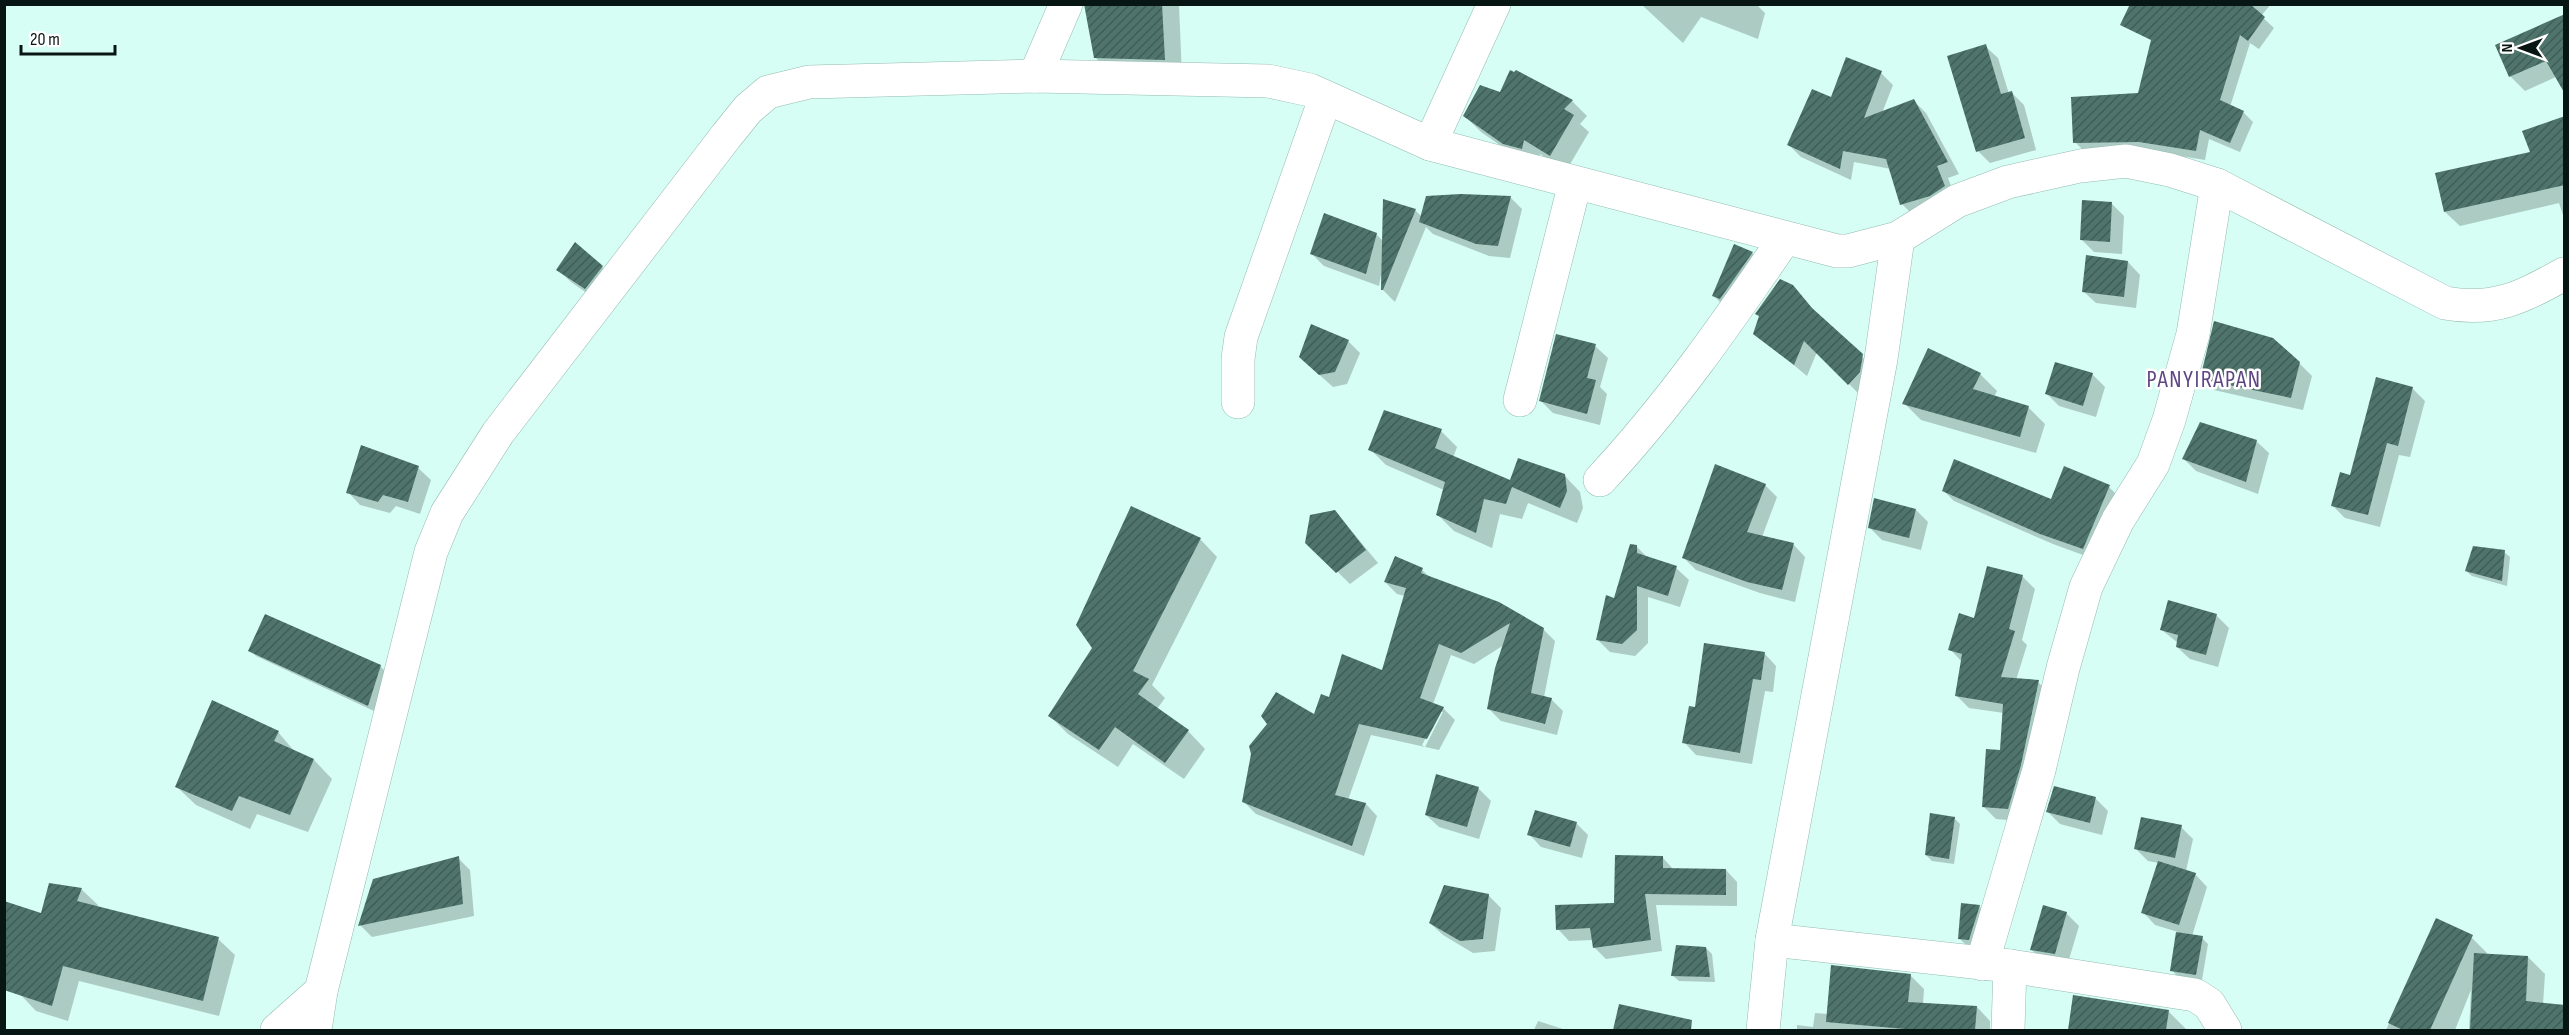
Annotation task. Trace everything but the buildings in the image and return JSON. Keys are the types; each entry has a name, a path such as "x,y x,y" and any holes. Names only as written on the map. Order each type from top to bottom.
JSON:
{"street":[{"path":"1035,76 1066,4"},
{"path":"1430,144 1494,4"},
{"path":"315,1030 321,991 431,552 447,513 498,433 727,135 748,109 768,92 809,82 1035,76 1226,79 1296,85 1430,144 1785,238 1848,251 1898,238 1957,201 2008,182 2080,166 2126,161 2170,170 2217,185 2445,303 2485,307 2507,302 2565,274"},
{"path":"1238,402 1238,359 1241,337 1325,99"},
{"path":"1520,400 1575,183"},
{"path":"2008,1030 1996,965 2063,668 2086,588 2118,520 2153,464 2169,420 2193,334 2217,185"},
{"path":"1600,480 1646,431 1701,361 1785,238"},
{"path":"1763,1030 1772,940 1881,359 1898,238"},
{"path":"1772,940 1996,965 2195,995 2209,1004 2225,1030"},
{"path":"277,1030 321,991"}],"district":[{"name":"PANYIRAPAN","path":"2204,379"}]}
